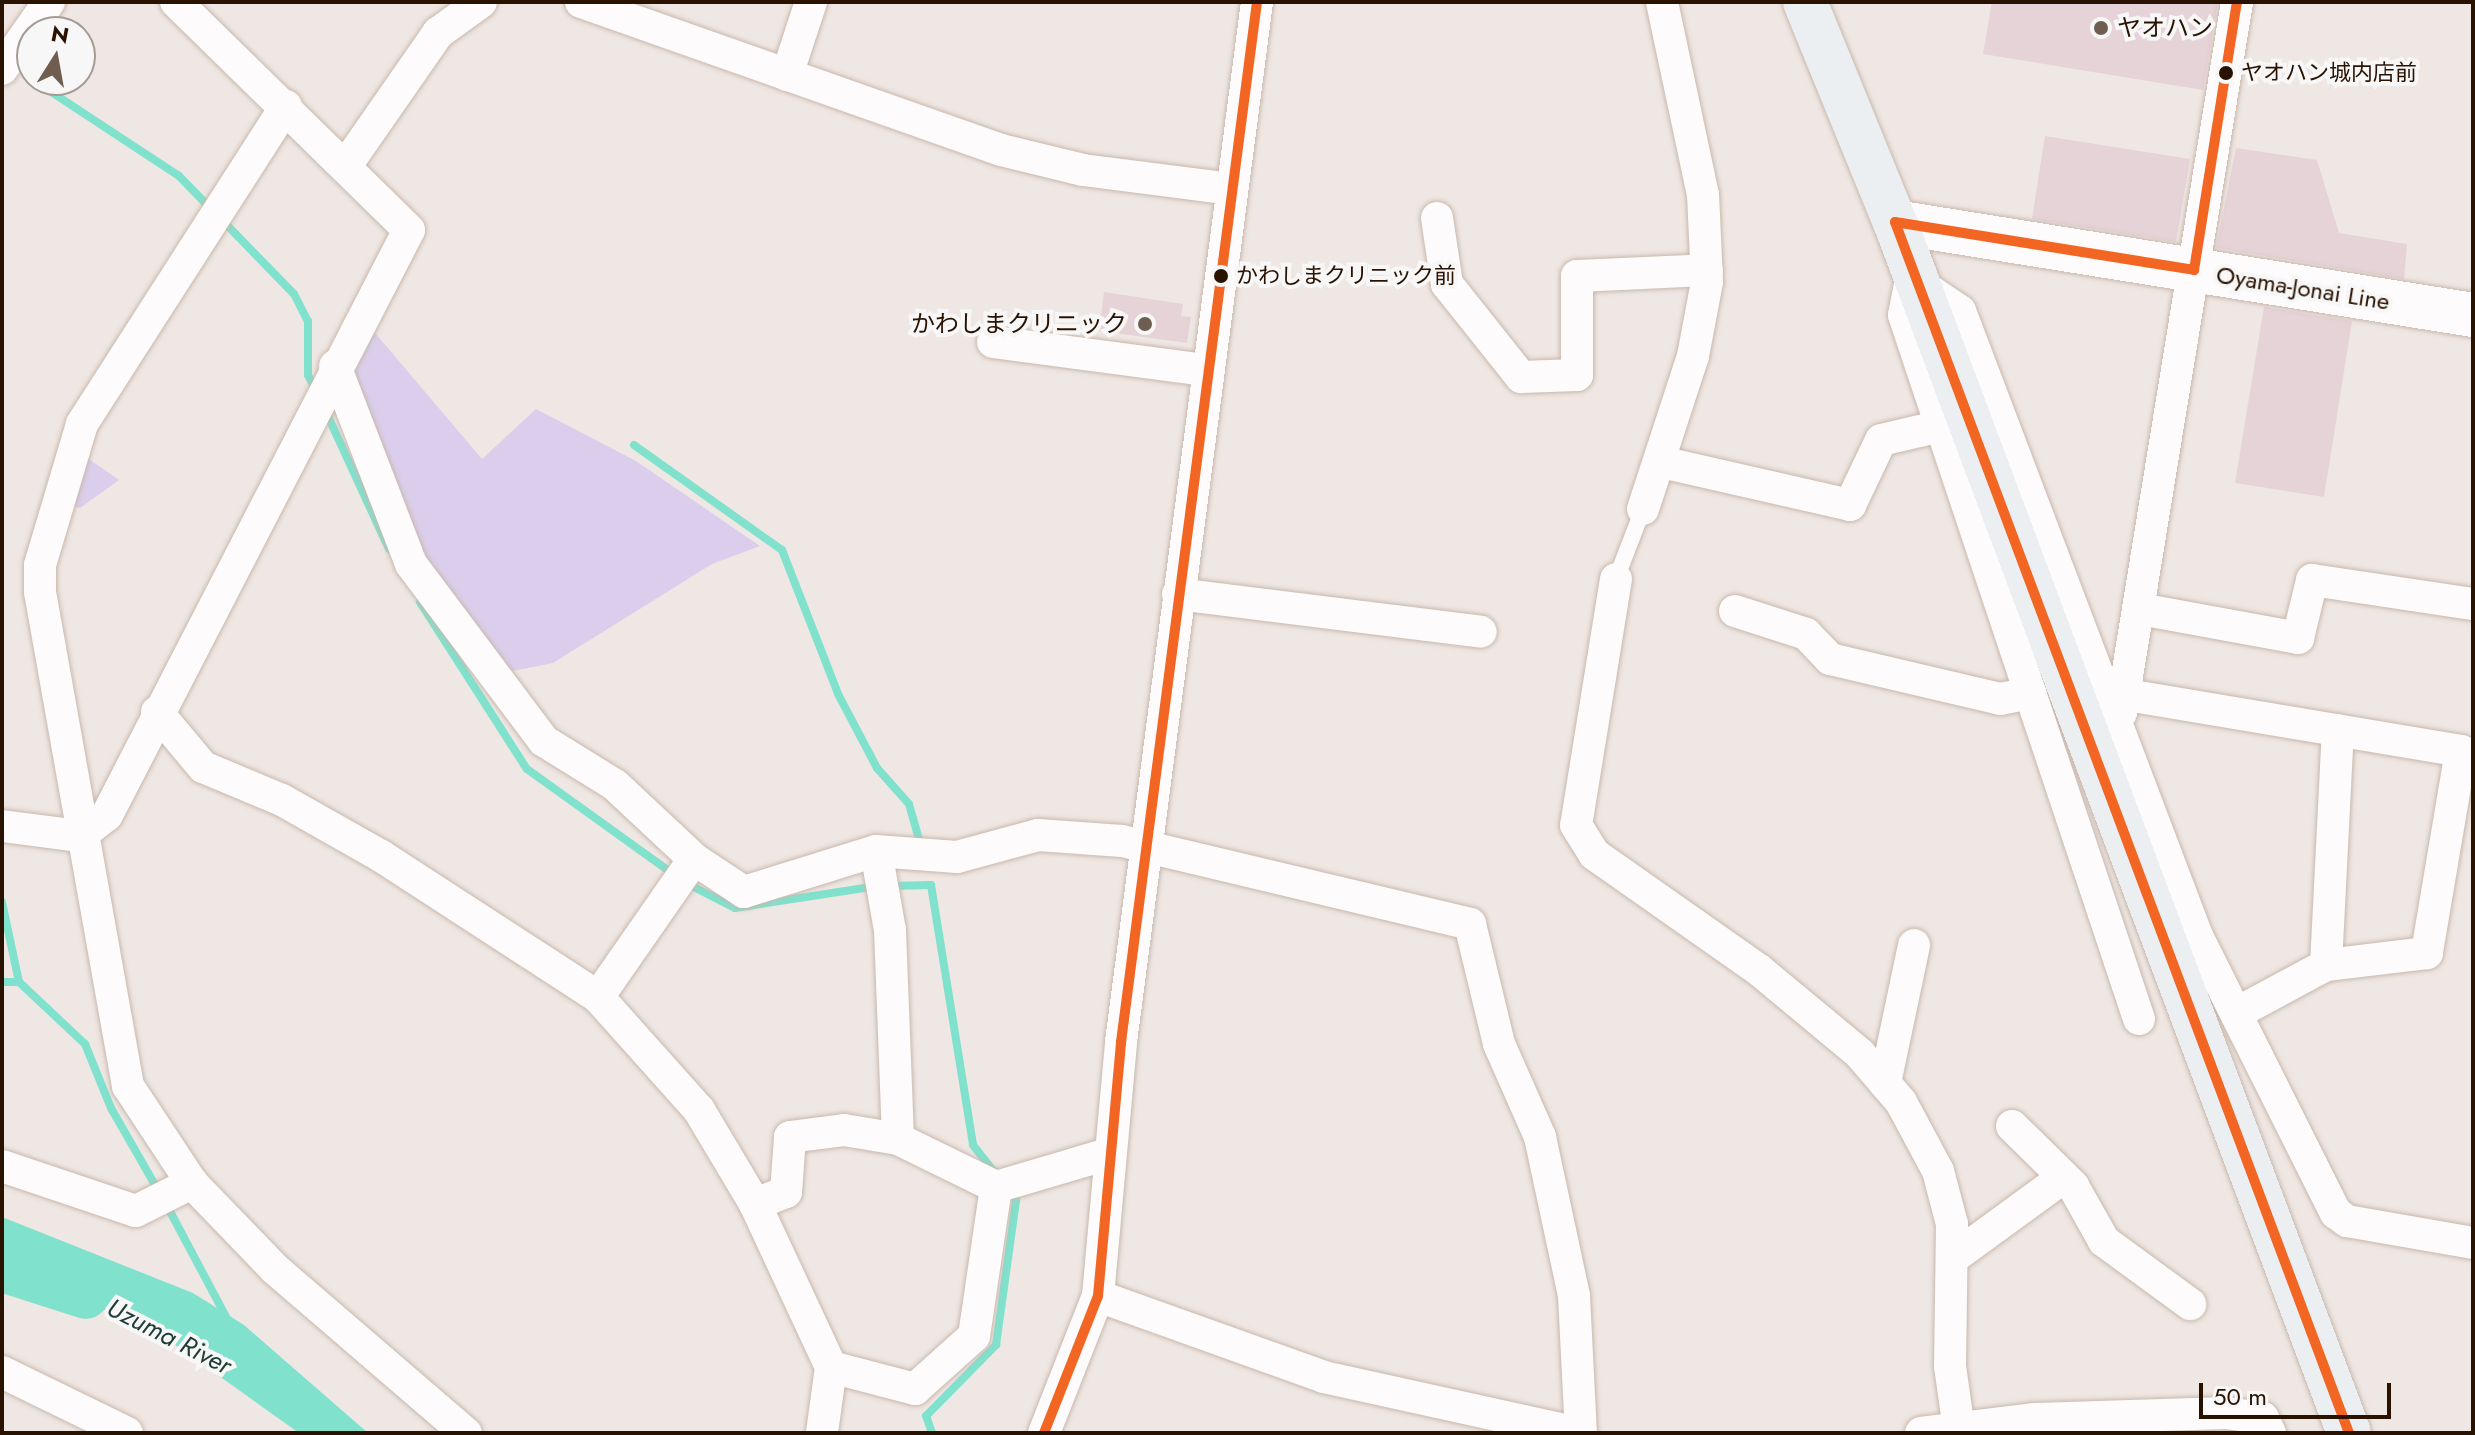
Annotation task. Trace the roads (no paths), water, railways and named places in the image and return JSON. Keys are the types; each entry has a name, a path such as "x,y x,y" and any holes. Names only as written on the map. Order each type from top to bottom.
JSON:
{"main road":[{"path":"1805,2 1895,222 1911,278 2349,1433"},
{"name":"Oyama-Jonai Line","path":"1895,222 2473,315"}],"street":[{"path":"2,69 49,2"},
{"path":"3,826 80,836 107,815 335,366 409,230 347,164 176,2"},
{"path":"347,164 438,33 481,2"},
{"path":"581,2 1001,150 1083,170 1231,189"},
{"path":"787,75 811,2"},
{"path":"1643,509 1661,462 1693,356 1707,270 1703,195 1662,2"},
{"path":"2122,709 2237,2"},
{"path":"1044,1433 1098,1296 1108,1154 1205,370 1231,189 1263,3"},
{"path":"286,106 82,424 40,565 80,836 128,1086 192,1183 275,1269 466,1433"},
{"path":"1437,218 1447,284 1521,377 1577,375 1577,276 1707,270"},
{"path":"2139,1019 1904,315 1911,278 1960,311 2122,709 2197,936 2336,1213 2371,1227 2473,1243"},
{"path":"993,342 1205,370"},
{"path":"335,366 411,564 544,741 615,785 694,859 744,892 876,851 957,857 1038,835 1122,841 1147,850 1470,924 1499,1044 1543,1152 1574,1296 1579,1433 1324,1377 1098,1296"},
{"path":"1661,462 1850,505 1881,440 1941,426"},
{"path":"1616,579 1576,825 1594,854 1759,970 1885,1083 1938,1171 1957,1255 1950,1366 1959,1430"},
{"path":"2140,609 2298,638 2312,580 2473,604"},
{"path":"1178,594 1481,632"},
{"path":"1735,611 1806,634 1830,659 2000,699 2030,693"},
{"path":"2122,709 2338,730 2461,751 2427,953 2326,965 2237,1013"},
{"path":"157,712 203,767 282,800 381,856 598,997 699,1110 755,1204 831,1367 822,1433"},
{"path":"2326,965 2338,730"},
{"path":"876,851 890,930 898,1139"},
{"path":"598,997 694,859"},
{"path":"1885,1083 1914,945"},
{"path":"2012,1126 2064,1177 2104,1241 2190,1304"},
{"path":"755,1204 786,1192 790,1137 844,1130 898,1139 996,1187 1108,1154"},
{"path":"2,1166 136,1211 192,1183"},
{"path":"1957,1255 2064,1177"},
{"path":"831,1367 915,1389 974,1336 996,1187"},
{"path":"2,1372 127,1433"},
{"path":"1921,1433 2035,1419 2129,1426 2226,1413 2263,1418 2270,1433"}],"lane":[{"path":"1616,579 1643,509"}],"water":[{"path":"2,1217 193,1293 244,1325 368,1433 299,1433 160,1334 2,1266"}],"waterway":[{"path":"57,96 179,176 213,211"},
{"path":"222,220 294,294 308,321 308,375 317,393"},
{"path":"326,412 389,549"},
{"path":"634,445 782,550 838,694 877,768 909,804 921,846"},
{"path":"420,602 527,769 673,874"},
{"path":"684,882 735,908 877,886"},
{"path":"891,886 931,885 973,1145 994,1172"},
{"path":"2,902 19,982"},
{"path":"2,982 19,982 85,1044 111,1108 158,1190"},
{"path":"932,1433 926,1416 996,1345 1016,1200 1010,1192"},
{"path":"165,1202 230,1324"},
{"name":"Uzuma River","path":"2,1269 86,1296"}],"place":[{"name":"ヤオハン","path":"2101,28"},
{"name":"ヤオハン城内店前","path":"2226,73"},
{"name":"かわしまクリニック前","path":"1221,276"},
{"name":"かわしまクリニック","path":"1145,324"}]}
